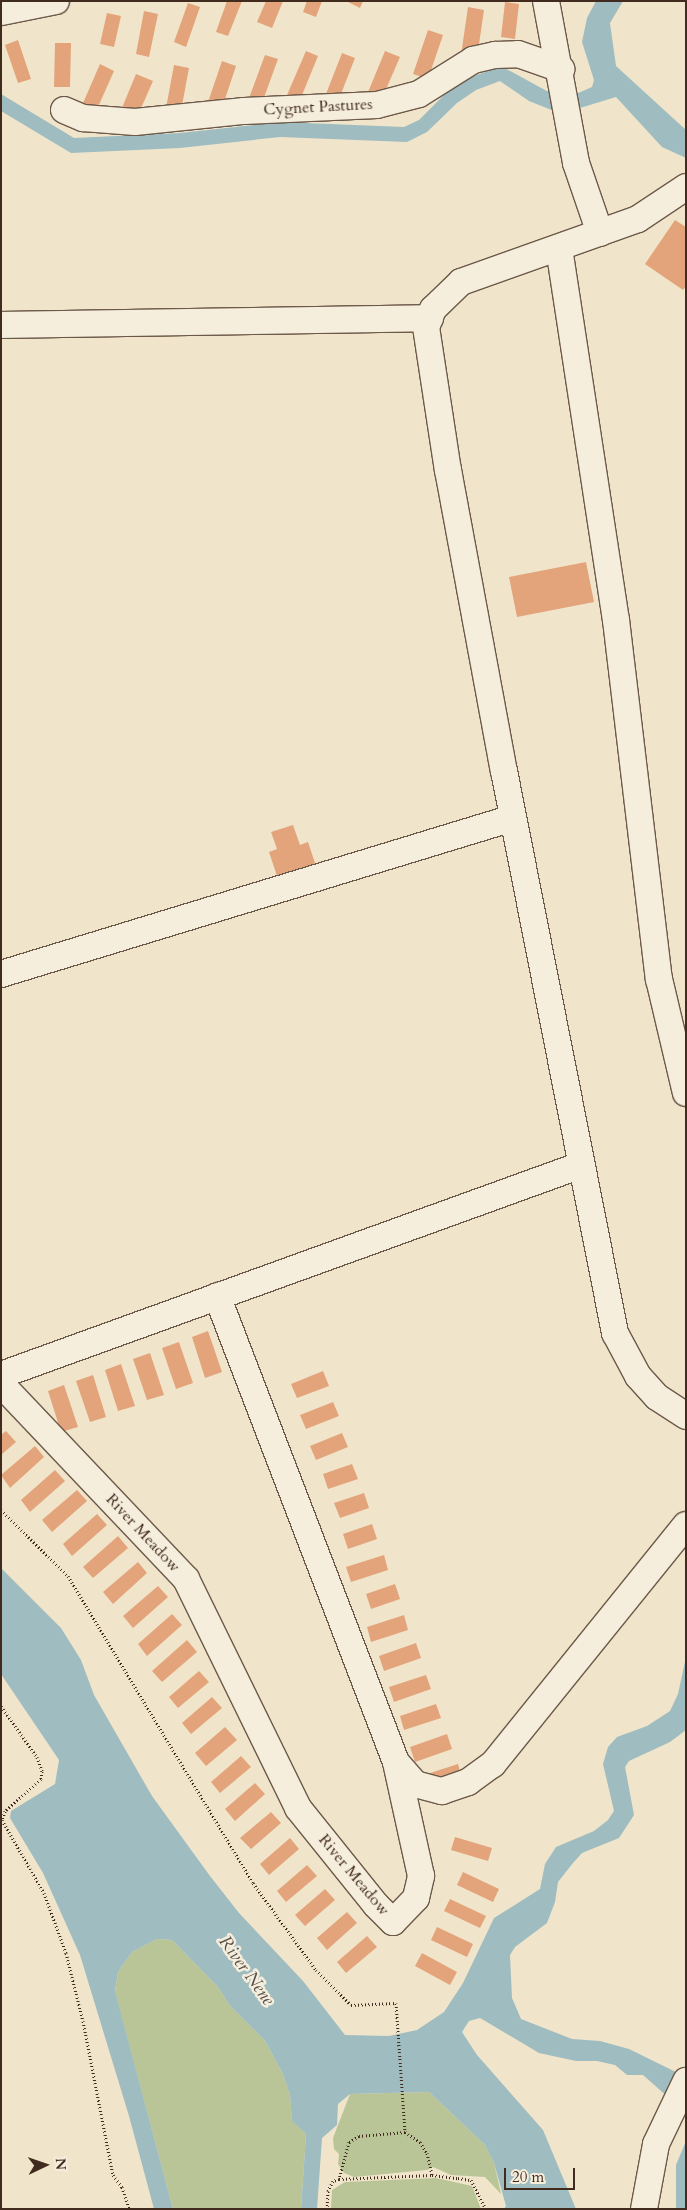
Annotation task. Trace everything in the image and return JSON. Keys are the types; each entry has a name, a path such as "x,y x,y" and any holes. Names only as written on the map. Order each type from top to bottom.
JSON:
{"street":[{"path":"1,12 56,1"},
{"path":"546,1 576,163 600,233"},
{"name":"Cygnet Pastures","path":"64,110 83,118 135,122 244,111 377,105 418,94 473,60 495,55 518,54 564,91"},
{"path":"686,187 638,219 462,282 433,309 426,327 428,348 513,818 615,1333 638,1376 657,1397 686,1416"},
{"path":"559,248 616,620 659,980 686,1093"},
{"path":"1,325 430,318"},
{"path":"2,970 513,818"},
{"path":"1,1375 581,1165"},
{"name":"River Meadow","path":"1,1384 186,1579 298,1808 376,1905 393,1922 416,1898 420,1876 396,1762 217,1296"},
{"path":"396,1762 415,1784 442,1791 468,1782 494,1764 686,1525"},
{"path":"644,2209 656,2144 686,2080"}],"path":[{"path":"1,1510 68,1576 253,1883 316,1970 351,2005 396,2003 405,2132"},
{"path":"1,1706 36,1757 42,1771 41,1779 5,1811 2,1820 44,1893 66,1953 113,2175 122,2187 129,2209"},
{"path":"340,2179 349,2142 358,2136 405,2132 423,2147 432,2175"},
{"path":"327,2209 328,2191 332,2181 340,2179 432,2175 471,2180 486,2209"}],"green space":[{"path":"157,1939 172,1940 218,1987 230,2006 265,2041 282,2072 290,2095 292,2120 306,2134 301,2209 173,2209 115,1992 118,1972 132,1952"},
{"path":"429,2092 485,2145 494,2163 501,2194 485,2177 451,2175 433,2167 427,2170 354,2177 344,2173 338,2164 339,2154 334,2149 333,2138 350,2094"},
{"path":"436,2178 472,2186 481,2209 331,2209 332,2190 345,2182"}],"water":[{"path":"596,1 623,1 610,23 616,66 686,130 686,158 662,147 616,97 580,108 554,111 529,101 500,81 476,90 457,103 427,132 407,142 280,137 180,148 71,153 1,111 1,94 74,138 180,133 280,122 404,127 419,120 448,91 469,78 501,66 556,96 576,94 592,87 594,80 582,42 587,18"},
{"name":"River Nene","path":"1,1568 61,1628 81,1660 94,1695 152,1796 210,1876 239,1913 303,1981 345,2035 389,2036 417,2030 444,2012 463,1983 494,1918 540,1889 545,1864 556,1847 594,1831 608,1820 614,1811 603,1764 608,1747 617,1737 647,1726 670,1711 678,1694 686,1657 686,1730 670,1742 629,1761 625,1767 634,1815 619,1838 582,1853 573,1863 558,1882 555,1902 547,1923 515,1947 510,1955 512,1998 521,2019 572,2039 600,2041 629,2049 686,2077 686,2117 678,2106 643,2075 627,2075 615,2065 597,2061 576,2061 539,2053 480,2018 469,2021 462,2032 477,2055 543,2130 576,2209 504,2209 506,2206 494,2163 485,2145 429,2092 350,2094 338,2104 337,2125 322,2138 317,2209 301,2209 306,2134 292,2121 290,2095 282,2072 265,2041 230,2006 218,1987 172,1940 157,1939 132,1952 118,1972 115,1991 173,2209 154,2209 129,2116 80,1955 43,1873 10,1818 11,1811 55,1784 59,1760 1,1674"},
{"path":"686,2141 686,2209 676,2209 676,2165"}],"building":[{"path":"227,1 242,1 228,36 216,32"},
{"path":"266,1 283,1 272,28 257,22"},
{"path":"307,1 322,1 316,17 303,12"},
{"path":"346,1 363,1 360,8"},
{"path":"505,2 519,4 515,39 501,37"},
{"path":"188,3 200,7 186,47 174,42"},
{"path":"468,7 484,10 477,58 461,55"},
{"path":"144,11 158,14 149,57 136,54"},
{"path":"107,13 121,16 114,47 100,44"},
{"path":"428,30 443,35 428,79 413,74"},
{"path":"18,40 31,79 18,83 5,45"},
{"path":"55,43 71,43 70,87 54,87"},
{"path":"306,51 318,56 300,100 287,95"},
{"path":"385,51 400,57 380,103 366,97"},
{"path":"342,53 355,58 339,99 326,94"},
{"path":"265,55 278,59 262,103 249,98"},
{"path":"222,61 236,66 220,114 207,105"},
{"path":"100,64 114,71 94,116 80,110"},
{"path":"174,65 189,68 181,111 166,108"},
{"path":"136,74 153,81 135,122 119,115"},
{"path":"675,220 686,227 686,286 683,290 645,264"},
{"path":"586,562 594,602 517,617 509,577"},
{"path":"293,825 300,845 308,842 316,866 278,879 269,852 277,849 271,832"},
{"path":"208,1331 222,1372 205,1378 192,1337"},
{"path":"179,1342 193,1383 176,1389 162,1348"},
{"path":"150,1353 164,1395 147,1400 133,1359"},
{"path":"121,1364 135,1406 118,1411 105,1370"},
{"path":"323,1371 329,1386 297,1398 291,1384"},
{"path":"93,1375 106,1417 90,1422 76,1381"},
{"path":"64,1385 78,1427 61,1432 48,1391"},
{"path":"333,1402 339,1416 306,1429 300,1415"},
{"path":"6,1431 16,1442 1,1455 1,1435"},
{"path":"342,1433 348,1447 316,1460 310,1446"},
{"path":"35,1446 44,1457 10,1488 1,1475"},
{"path":"352,1464 358,1479 328,1489 323,1474"},
{"path":"55,1470 65,1481 30,1512 21,1500"},
{"path":"77,1490 87,1501 52,1532 42,1520"},
{"path":"364,1493 369,1508 340,1518 334,1503"},
{"path":"97,1514 107,1525 72,1556 63,1544"},
{"path":"372,1524 377,1539 348,1549 343,1534"},
{"path":"118,1536 128,1548 93,1578 83,1567"},
{"path":"384,1555 388,1570 351,1582 346,1567"},
{"path":"138,1562 147,1573 113,1604 103,1592"},
{"path":"395,1584 400,1599 371,1609 366,1594"},
{"path":"158,1586 168,1597 133,1628 123,1616"},
{"path":"172,1614 182,1625 147,1656 138,1644"},
{"path":"404,1615 408,1630 371,1642 367,1627"},
{"path":"187,1640 197,1652 162,1682 152,1671"},
{"path":"416,1643 421,1658 384,1671 379,1656"},
{"path":"199,1671 209,1682 178,1708 169,1697"},
{"path":"426,1675 431,1689 394,1702 389,1687"},
{"path":"212,1697 222,1708 191,1734 182,1723"},
{"path":"436,1704 441,1718 404,1730 400,1716"},
{"path":"225,1727 237,1740 206,1766 195,1753"},
{"path":"447,1734 452,1749 415,1762 410,1747"},
{"path":"241,1756 251,1767 220,1793 211,1782"},
{"path":"458,1764 462,1778 428,1789 424,1775"},
{"path":"255,1783 265,1794 235,1821 225,1809"},
{"path":"271,1812 281,1823 251,1849 240,1838"},
{"path":"455,1837 492,1848 488,1861 451,1850"},
{"path":"290,1838 299,1849 269,1875 260,1864"},
{"path":"307,1865 317,1876 286,1902 277,1891"},
{"path":"463,1872 499,1889 493,1902 457,1885"},
{"path":"325,1889 335,1900 305,1926 295,1915"},
{"path":"450,1899 486,1916 480,1928 444,1911"},
{"path":"347,1912 357,1923 327,1950 317,1938"},
{"path":"437,1927 473,1944 467,1957 431,1940"},
{"path":"367,1936 377,1947 346,1973 337,1962"},
{"path":"422,1953 457,1972 450,1985 415,1966"}]}
